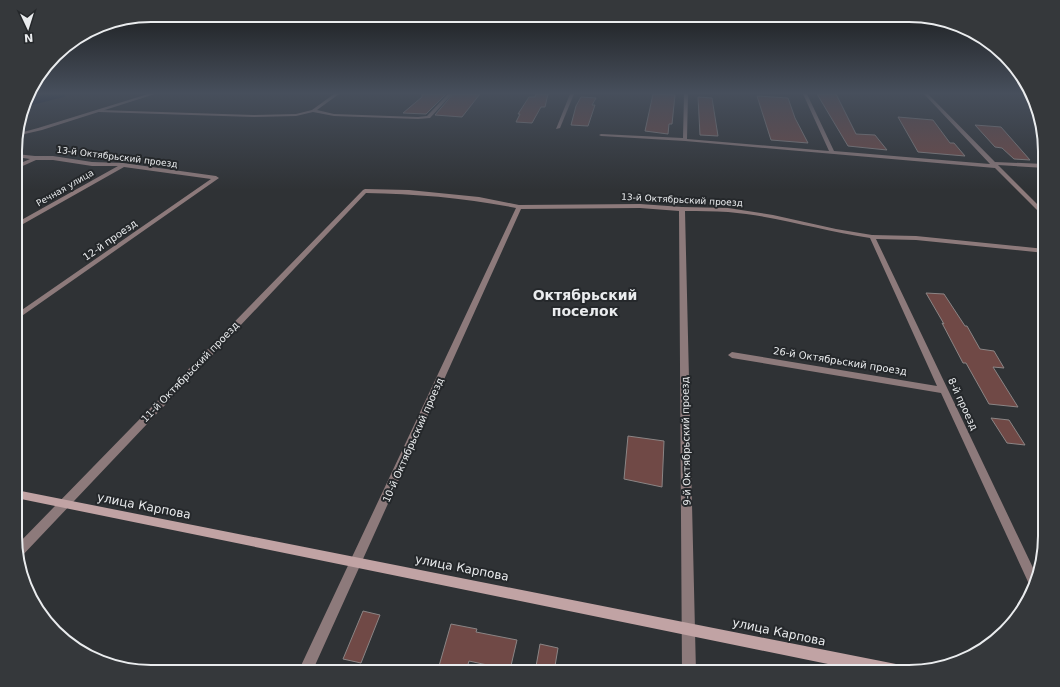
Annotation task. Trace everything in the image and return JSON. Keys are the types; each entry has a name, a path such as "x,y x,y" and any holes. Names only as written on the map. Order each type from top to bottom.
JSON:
{"main road":[{"name":"улица Карпова","path":"22,495 867,665"}],"street":[{"path":"23,133 47,126"},
{"path":"685,126 685,140"},
{"path":"820,126 832,152"},
{"path":"957,126 1038,209"},
{"path":"601,135 994,164 1038,166"},
{"name":"13-й Октябрьский проезд","path":"22,156 53,158 92,164 123,165 216,178"},
{"path":"22,164 35,158"},
{"name":"Речная улица","path":"22,223 123,165"},
{"name":"12-й проезд","path":"22,314 216,178"},
{"name":"13-й Октябрьский проезд","path":"365,191 382,190 424,193 479,199 519,207 640,206 682,210 728,210 773,217 836,231 872,237 916,238 1038,250"},
{"name":"11-й Октябрьский проезд","path":"23,547 62,504 365,191"},
{"name":"10-й Октябрьский проезд","path":"308,665 519,207"},
{"name":"9-й Октябрьский проезд","path":"682,210 690,665"},
{"name":"8-й проезд","path":"872,237 1031,577"},
{"name":"26-й Октябрьский проезд","path":"732,355 944,390"}],"building":[{"path":"646,126 669,126 668,134 645,131"},
{"path":"700,126 716,126 718,136 700,135"},
{"path":"767,126 799,126 808,143 771,140"},
{"path":"836,126 852,126 856,134 875,135 887,150 848,146"},
{"path":"903,126 937,126 950,143 954,143 965,156 918,152"},
{"path":"976,126 1001,127 1030,160 1014,159 1002,148 995,147"},
{"path":"926,293 944,294 965,326 967,326 980,349 994,351 1004,368 993,367 1018,407 989,404 966,363 963,363 942,323 944,324"},
{"path":"991,418 1009,420 1025,445 1007,443"},
{"path":"628,436 664,441 662,487 624,479"},
{"path":"363,611 380,615 361,663 343,659"},
{"path":"451,624 477,629 476,632 517,640 511,665 487,665 469,661 468,665 439,665"},
{"path":"540,644 558,648 555,665 536,665"}],"district":[{"name":"Октябрьский поселок","path":"585,304"}]}
